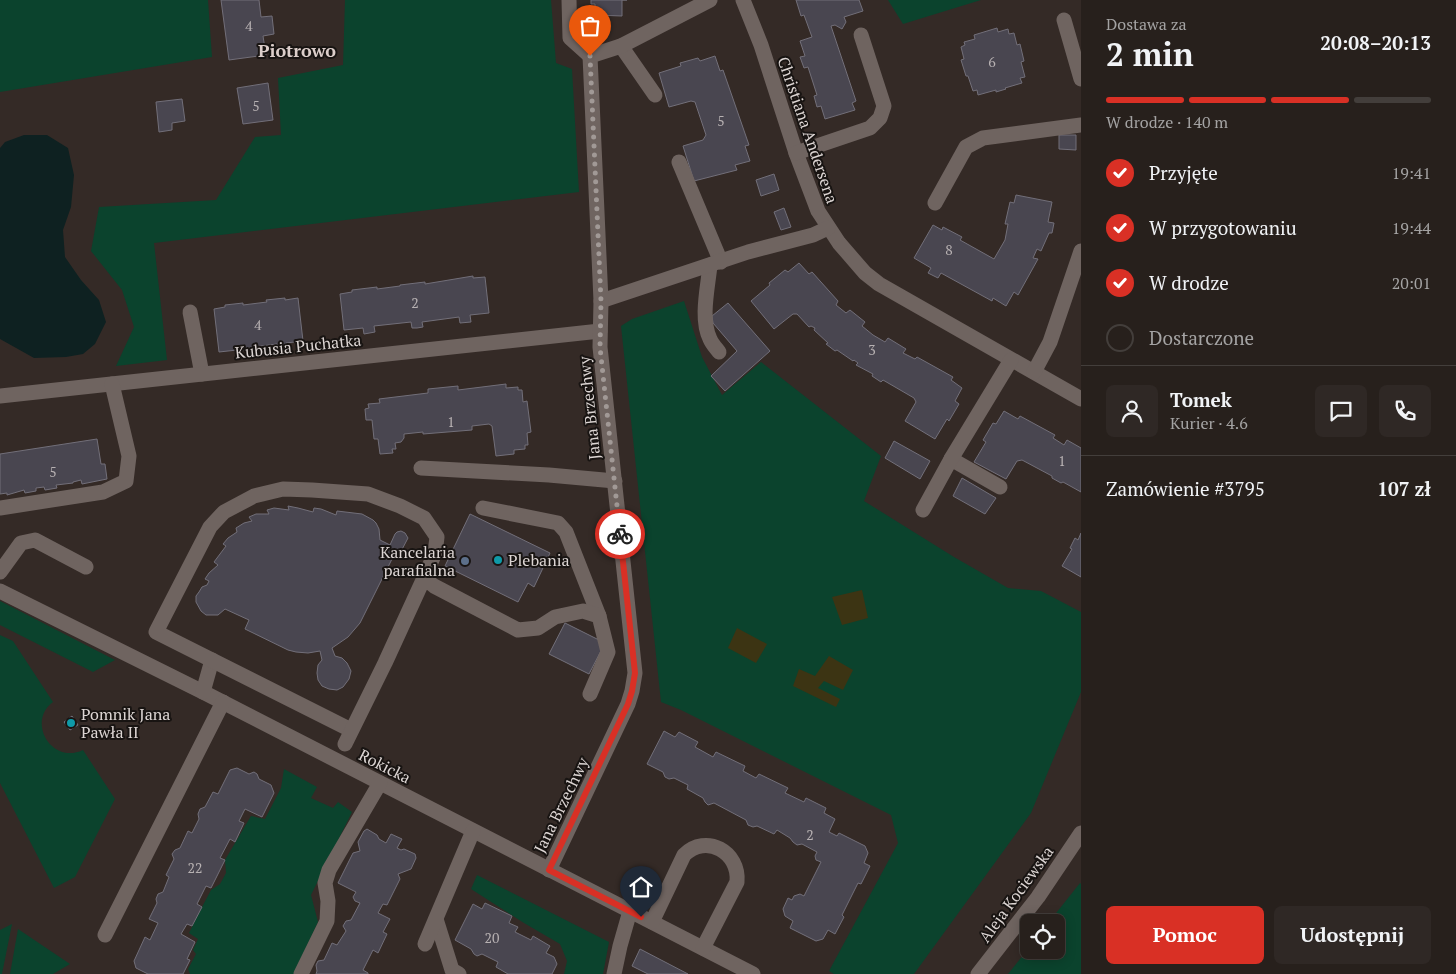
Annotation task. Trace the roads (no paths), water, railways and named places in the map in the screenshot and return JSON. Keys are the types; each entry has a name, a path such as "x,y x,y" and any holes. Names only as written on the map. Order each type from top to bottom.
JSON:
{"street":[{"path":"569,0 570,38 590,56 621,46 710,0"},
{"name":"Christiana Andersena","path":"743,0 761,45 818,212 839,243 865,273 879,284 1081,399"},
{"path":"1064,20 1081,79"},
{"path":"796,152 870,128 880,118 884,106 861,35"},
{"path":"621,46 655,95"},
{"name":"Jana Brzechwy","path":"549,870 628,704 635,673 600,347 601,301 590,56"},
{"path":"935,203 966,147 983,138 1081,125"},
{"path":"679,162 715,264 706,300 706,326 710,340 719,352"},
{"path":"601,301 748,252 813,235 828,228"},
{"path":"1034,372 1050,342 1081,252"},
{"path":"190,312 202,374"},
{"name":"Kubusia Puchatka","path":"0,396 600,331"},
{"path":"923,510 951,459 1012,360"},
{"path":"0,508 103,492 126,481 129,456 112,384"},
{"path":"951,459 1000,486"},
{"path":"422,468 614,480"},
{"path":"344,744 351,730 384,664 424,578 435,553 437,537 424,518 400,506 368,494 283,489 254,496 224,512 210,527 156,632 351,730"},
{"path":"483,508 558,523 566,532 599,616 608,652 590,694"},
{"path":"0,572 21,544 35,540 86,567"},
{"path":"424,578 434,586 518,630 538,628 555,617 583,611 599,616"},
{"name":"Rokicka","path":"0,591 224,702 753,974"},
{"path":"203,692 212,660"},
{"path":"105,935 224,702"},
{"path":"301,974 327,921 328,901 325,883 329,870 380,783"},
{"path":"425,944 473,831"},
{"name":"Aleja Kociewska","path":"978,974 1038,897 1081,833"},
{"path":"652,922 684,855 691,848 700,845 721,849 732,858 738,873 737,882 703,948"},
{"path":"614,974 630,911"},
{"path":"436,918 452,970 459,974"}],"water":[{"path":"24,135 47,135 68,148 74,175 71,207 63,230 65,257 81,280 99,300 106,322 95,344 83,354 66,357 34,358 0,339 0,148 5,142"}],"place":[{"name":"Plebania","path":"498,560"},
{"name":"Kancelaria parafialna","path":"465,561"},
{"name":"Pomnik Jana Pawła II","path":"71,723"}],"district":[{"name":"Piotrowo","path":"297,51"}]}
